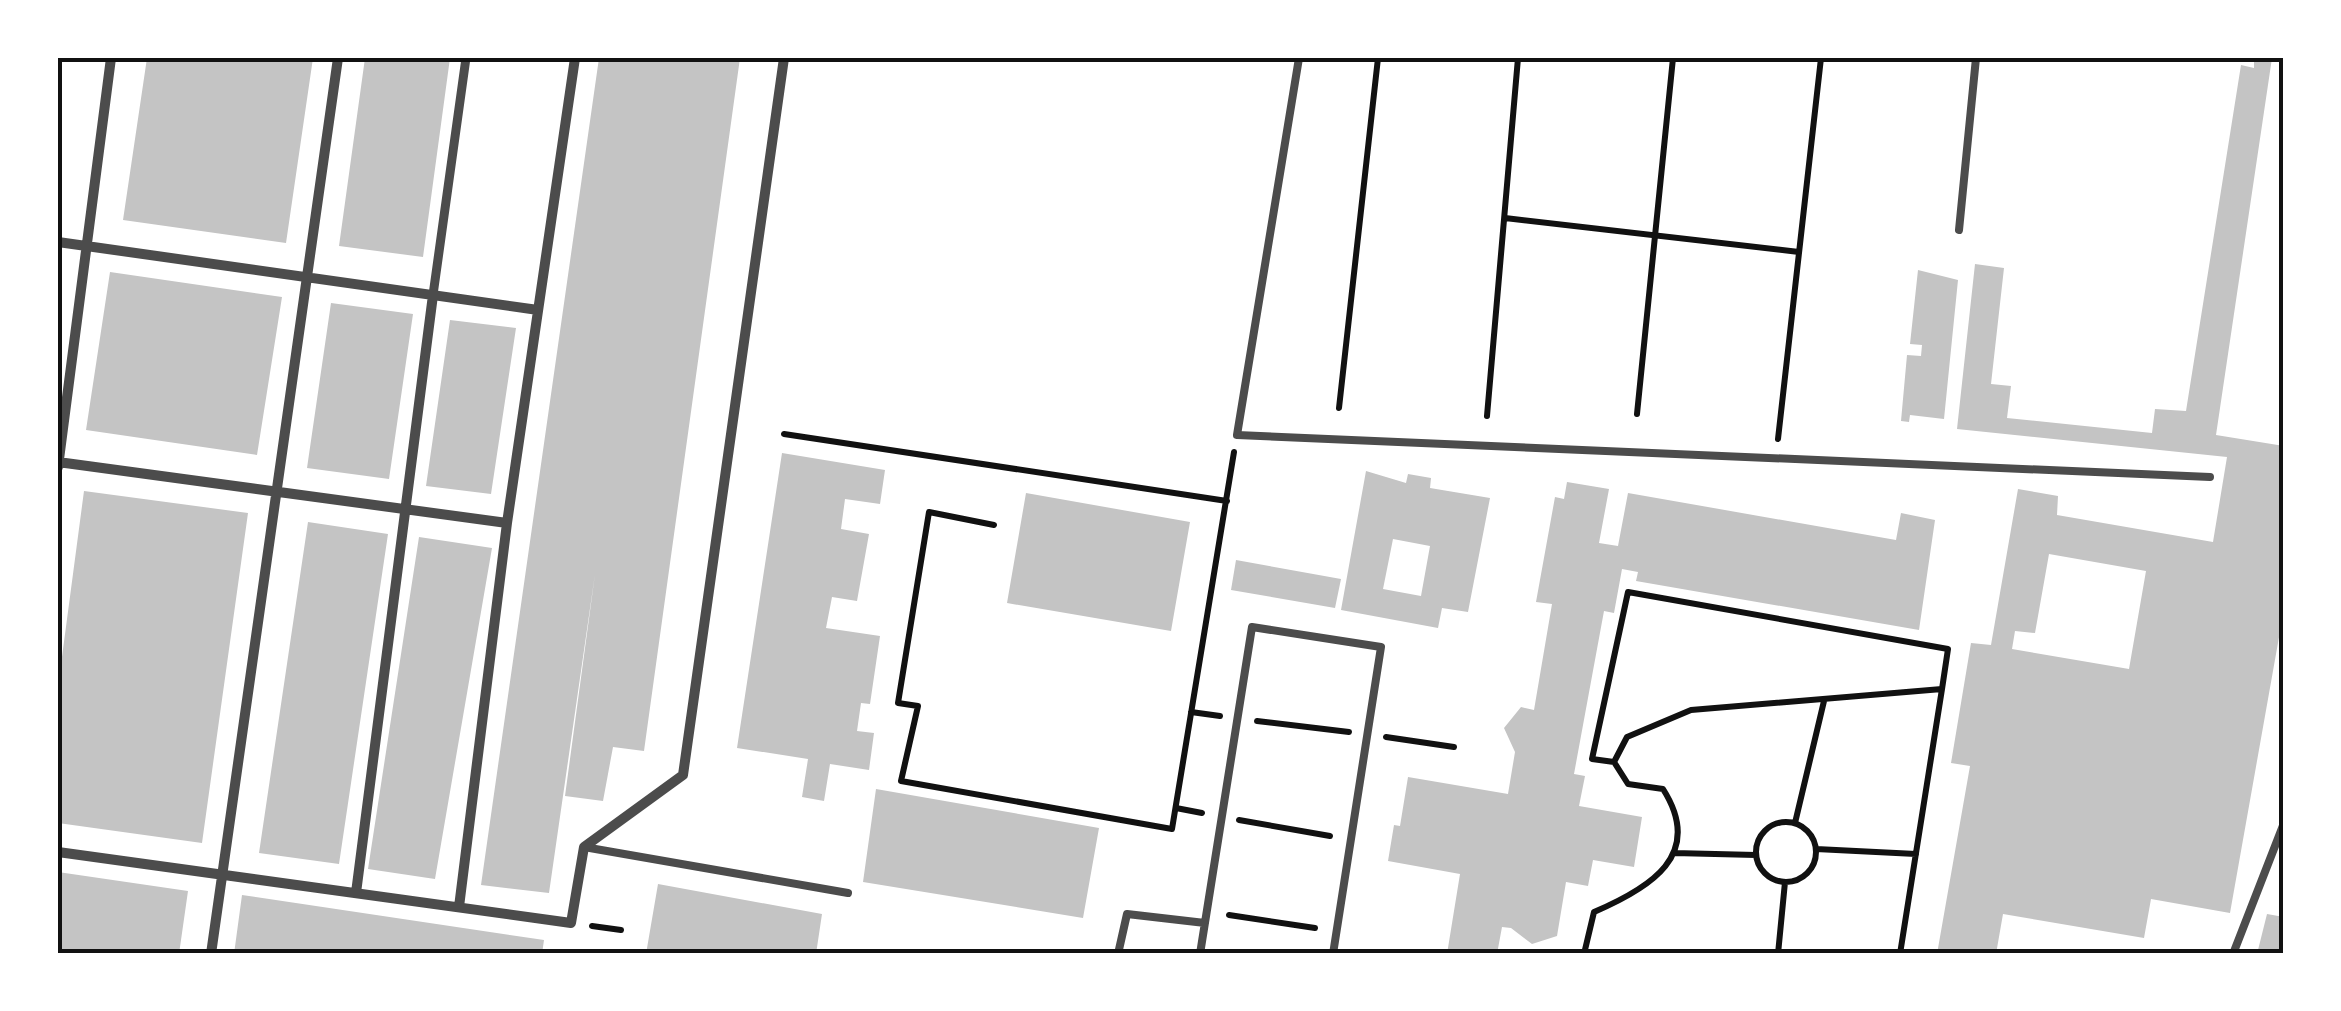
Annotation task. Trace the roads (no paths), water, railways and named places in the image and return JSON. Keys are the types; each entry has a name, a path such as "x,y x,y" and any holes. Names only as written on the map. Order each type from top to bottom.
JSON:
{"street":[{"path":"111,58 58,464 508,523"},
{"path":"211,954 338,58"},
{"path":"356,892 466,58"},
{"path":"459,907 508,523 575,58"},
{"path":"58,852 571,923 584,846 683,775 784,58"},
{"path":"58,242 538,310"}],"lane":[{"path":"1299,58 1237,436 2210,477"},
{"path":"1960,230 1976,58"},
{"path":"1200,954 1252,627 1381,647 1333,954"},
{"path":"2234,954 2284,823"},
{"path":"584,846 848,893"},
{"path":"1118,954 1128,914 1205,922"}]}
